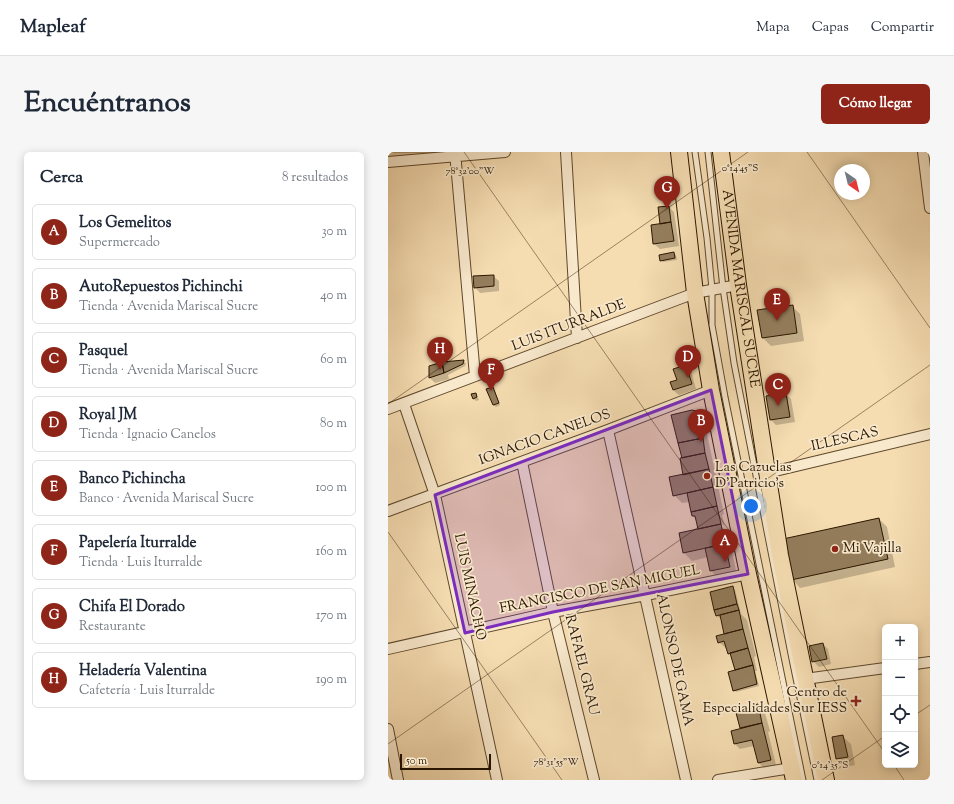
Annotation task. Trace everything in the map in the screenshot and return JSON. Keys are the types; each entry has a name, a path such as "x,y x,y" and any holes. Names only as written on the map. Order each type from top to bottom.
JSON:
{"main road":[{"path":"679,152 695,293 711,390 748,574 792,774"},
{"name":"AVENIDA MARISCAL SUCRE","path":"720,152 738,285 780,555 826,780"}],"street":[{"path":"388,162 455,154 505,152"},
{"path":"566,152 577,338"},
{"path":"923,152 928,178 930,208"},
{"path":"455,154 475,376"},
{"name":"LUIS ITURRALDE","path":"388,410 695,293 738,285"},
{"name":"IGNACIO CANELOS","path":"388,511 435,495 711,390"},
{"name":"LUIS MINACHO","path":"404,404 435,495 497,780"},
{"name":"ALONSO DE GAMA","path":"608,430 686,780"},
{"name":"ILLESCAS","path":"767,473 930,434"},
{"name":"RAFAEL GRAU","path":"522,462 554,612 594,780"},
{"name":"FRANCISCO DE SAN MIGUEL","path":"388,649 554,612 748,574"},
{"path":"918,664 930,662"},
{"path":"805,680 882,668"},
{"path":"388,729 398,780"},
{"path":"718,780 792,774"}],"lane":[{"path":"695,152 707,238 712,290 712,325 725,398 802,780"},
{"path":"708,152 723,288 734,363 817,780"}],"highlighted area":[{"path":"711,390 748,574 553,612 465,633 435,495"}],"shaded area":[{"path":"388,152 505,152 388,162"}],"building":[{"path":"669,206 671,222 660,224 658,207"},
{"path":"671,222 674,241 653,244 651,225"},
{"path":"674,252 675,258 660,261 659,255"},
{"path":"494,275 494,286 474,288 473,276"},
{"path":"793,305 797,333 762,338 757,310"},
{"path":"464,360 463,364 444,373 442,362"},
{"path":"442,362 444,373 429,378 429,366"},
{"path":"686,365 692,384 673,390 670,382 677,380 673,369"},
{"path":"493,387 499,403 493,405 486,389"},
{"path":"476,393 477,397 473,399 471,394"},
{"path":"786,393 790,417 770,420 766,396"},
{"path":"692,410 696,411 703,438 678,443 671,415"},
{"path":"703,438 705,453 682,458 678,443"},
{"path":"705,453 709,469 683,475 680,458"},
{"path":"709,469 713,487 673,496 669,477"},
{"path":"713,487 717,506 691,512 687,493"},
{"path":"717,506 721,524 698,529 695,516 692,516 691,512"},
{"name":"Mi Vajilla","path":"879,518 888,559 791,580 783,539"},
{"path":"721,524 725,544 683,553 679,533"},
{"path":"725,544 730,567 710,571 705,548"},
{"path":"733,586 737,604 714,610 710,592"},
{"path":"737,604 739,610 716,616 714,610"},
{"path":"739,610 743,629 724,634 720,615"},
{"path":"743,629 748,648 728,654 724,641 718,643 716,636"},
{"path":"823,643 827,659 812,662 809,646"},
{"path":"748,648 753,665 735,670 730,653"},
{"path":"753,665 757,684 733,691 728,672"},
{"path":"758,704 762,723 740,728 735,709"},
{"path":"762,723 771,760 758,763 752,740 734,744 731,731"},
{"path":"843,735 848,757 836,759 832,737"}],"place":[{"name":"Chifa El Dorado","path":"667,209"},
{"name":"Banco Pichincha","path":"777,321"},
{"name":"Heladería Valentina","path":"440,370"},
{"name":"Royal JM","path":"688,378"},
{"name":"Papelería Iturralde","path":"491,391"},
{"name":"Pasquel","path":"778,406"},
{"name":"AutoRepuestos Pichinchi","path":"701,442"},
{"name":"Las Cazuelas D'Patricio's","path":"707,476"},
{"name":"Mi Vajilla","path":"835,549"},
{"name":"Los Gemelitos","path":"725,562"},
{"name":"Centro de Especialidades Sur IESS","path":"856,701"}]}
